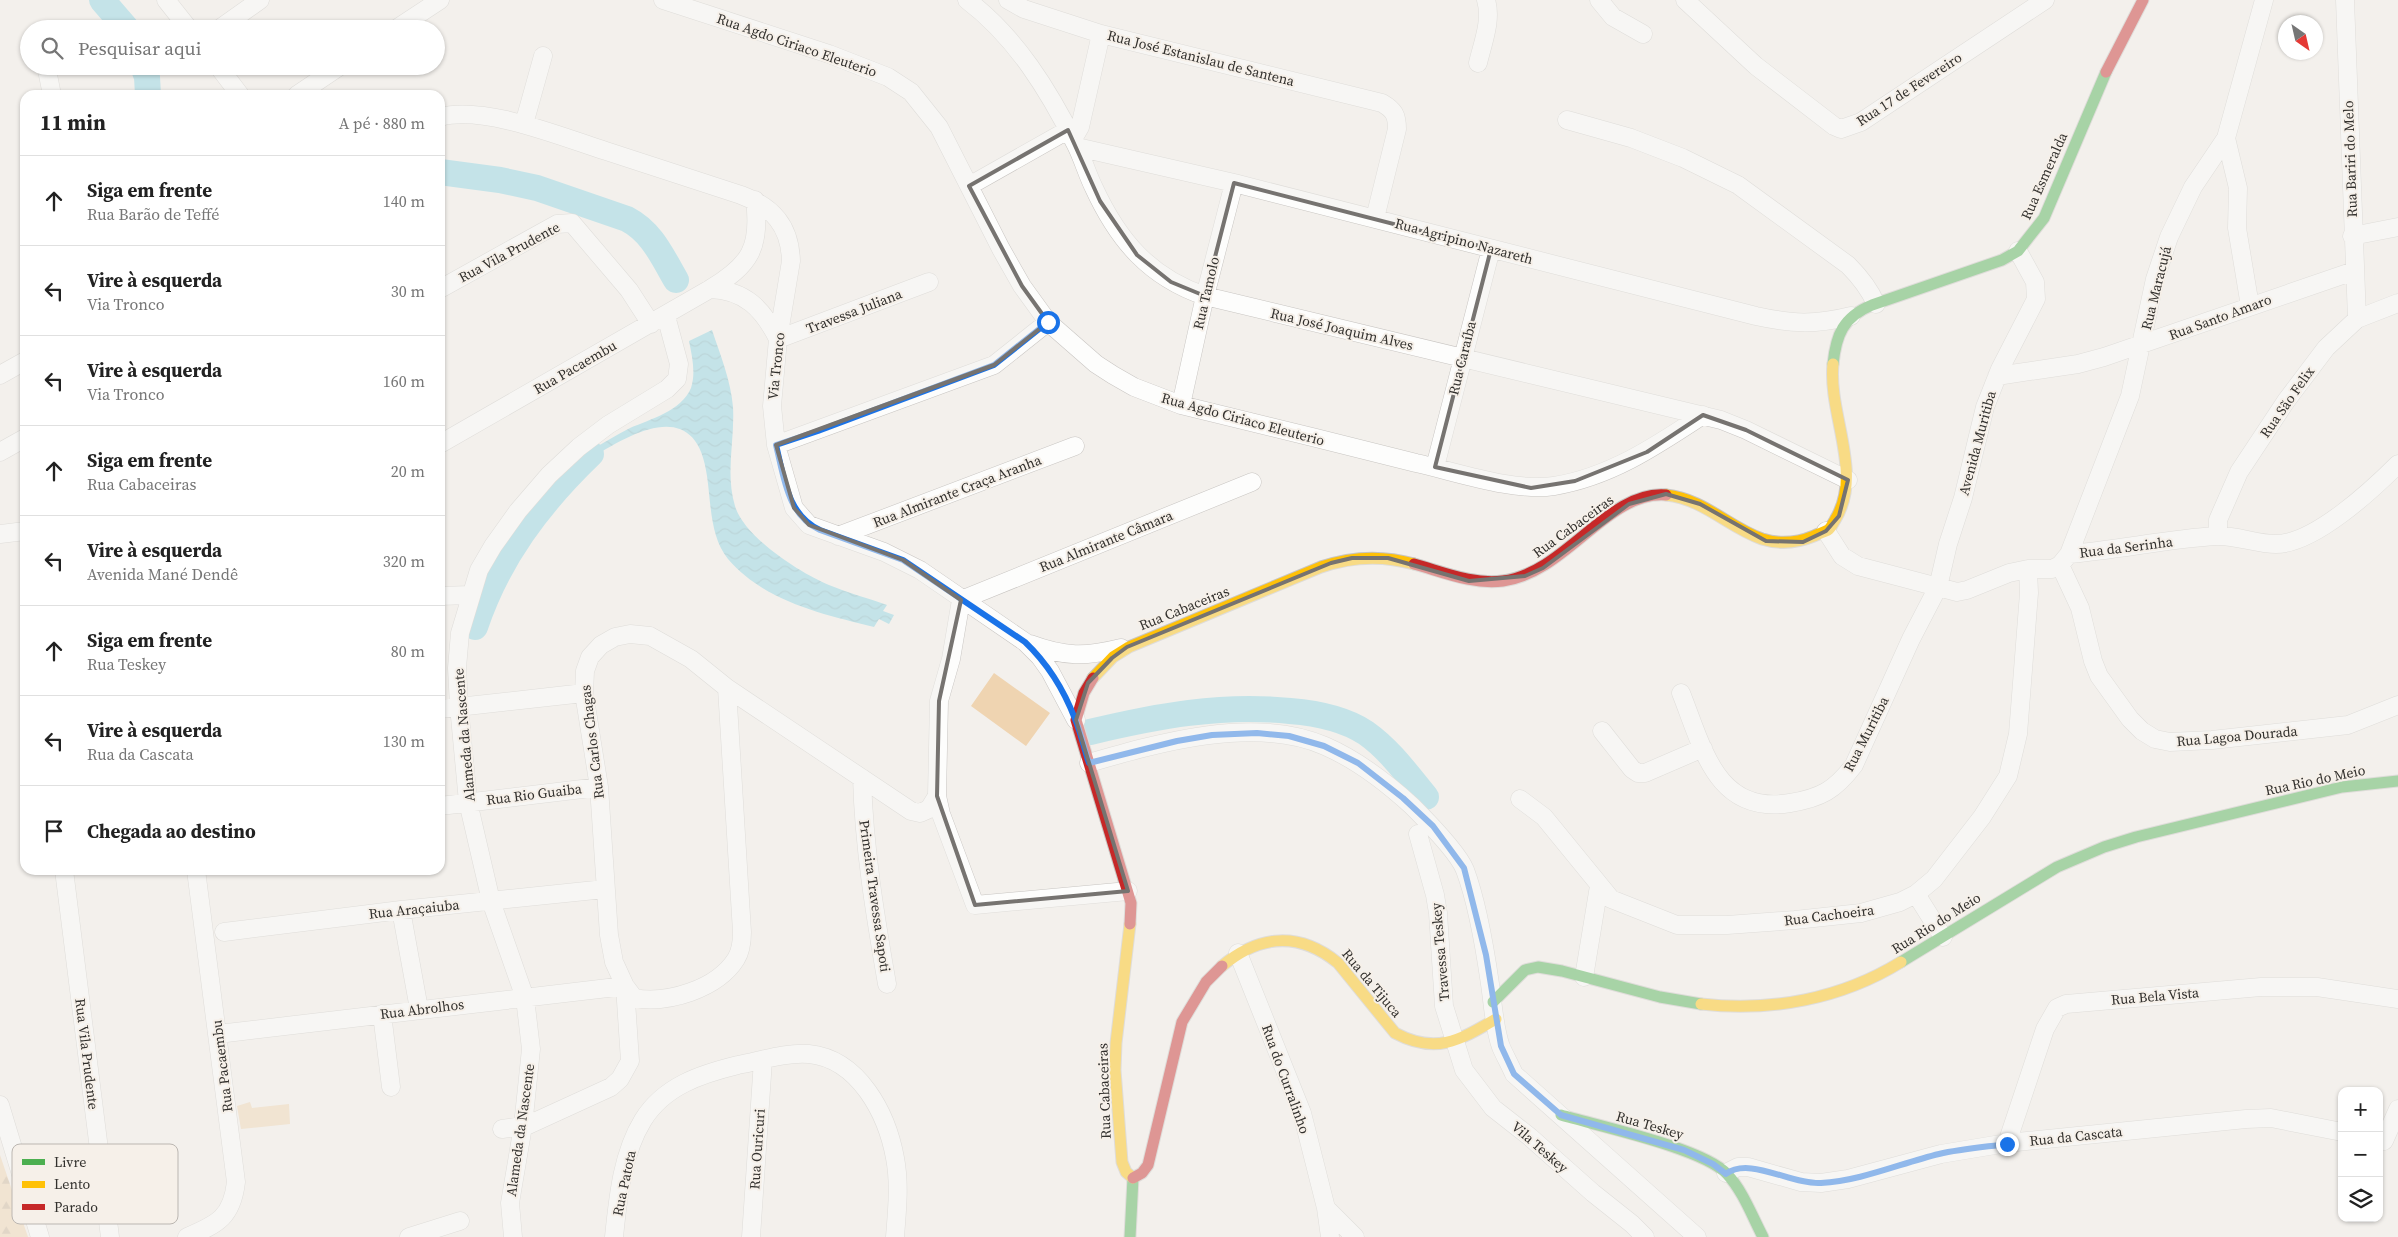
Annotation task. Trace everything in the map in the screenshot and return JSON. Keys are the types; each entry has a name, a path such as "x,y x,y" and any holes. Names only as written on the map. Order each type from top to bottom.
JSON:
{"main road":[{"name":"Rua Esmeralda","path":"1851,316 1876,304 2002,260 2018,251 2044,218 2098,88 2142,0"},
{"path":"1826,531 1839,516 1845,500 1848,480 1832,372 1834,350 1839,332 1851,316"},
{"name":"Rua Cabaceiras","path":"1133,1178 1126,1172 1122,1162 1115,1070 1116,1043 1130,941 1131,903 1076,720 1080,701 1088,683 1099,670 1127,647 1183,626 1306,573 1352,558 1388,558 1469,581 1504,580 1525,576 1543,568 1629,504 1649,496 1666,494 1684,497 1766,541 1786,544 1803,542 1815,538 1826,531"},
{"name":"Rua Rio do Meio","path":"1495,1011 1526,968 1547,968 1665,1000 1735,1008 1772,1007 1801,1002 1859,984 1884,973 2057,867 2104,847 2136,837 2342,787 2398,781"},
{"name":"Rua da Tijuca","path":"1133,1178 1142,1173 1148,1165 1182,1022 1188,1006 1211,974 1238,953 1258,944 1277,940 1296,942 1328,955 1339,965 1395,1033 1407,1040 1420,1044 1455,1041 1495,1011"},
{"name":"Rua Teskey","path":"1561,1115 1684,1150 1713,1164 1726,1174"},
{"path":"1726,1174 1750,1210 1764,1237"},
{"path":"1130,1237 1133,1178"}],"street":[{"path":"166,0 182,20"},
{"path":"232,20 260,0"},
{"path":"410,20 440,0"},
{"name":"Rua Agdo Ciriaco Eleuterio","path":"663,0 713,7 888,77 911,92 939,127 1022,286 1048,322 1096,364 1134,387 1181,405 1435,467 1531,488 1568,483 1596,476 1630,460 1703,415"},
{"name":"Rua José Joaquim Alves","path":"968,0 1001,28 1027,62 1073,139 1100,201 1120,233 1137,255 1171,282 1205,296 1703,415 1746,430 1848,480"},
{"name":"Rua José Estanislau de Santena","path":"1008,0 1024,9 1101,34 1382,103 1394,111 1397,119 1397,129 1374,218"},
{"path":"1478,62 1488,21 1489,10 1486,0"},
{"path":"1599,0 1613,16 1643,34"},
{"name":"Rua 17 de Fevereiro","path":"1685,0 1756,66 1834,126 1841,128 1861,122 2045,0"},
{"name":"Rua Maracujá","path":"2064,560 2130,396 2156,279 2169,237 2193,187 2226,138 2264,0"},
{"name":"Rua Bariri do Melo","path":"2345,0 2352,236 2357,319"},
{"path":"969,186 1073,139 1080,127 1101,34"},
{"path":"524,124 543,56"},
{"path":"48,75 51,90"},
{"path":"225,75 236,90"},
{"path":"304,90 327,75"},
{"name":"Via Tronco","path":"445,116 470,114 524,124 755,200 774,214 783,227 790,244 791,261 778,339 772,406 776,445 788,492 800,516 809,525 903,560 1025,642 1040,657 1050,671 1076,720"},
{"path":"1568,120 1631,138 1683,158 1738,185 1848,265 1866,284 1876,304"},
{"path":"2226,138 2238,188 2237,228 2250,306"},
{"name":"Rua Agripino Nazareth","path":"1073,139 1491,249 1788,323 1809,324 1851,316"},
{"name":"Rua Tamolo","path":"1181,405 1205,296 1234,182"},
{"name":"Rua Pacaembu","path":"445,441 658,320 737,271 753,250 757,222 755,200"},
{"name":"Rua Vila Prudente","path":"445,286 556,224 572,222 629,290 658,320"},
{"path":"2352,236 2398,227"},
{"name":"Rua Caraíba","path":"1435,467 1491,249"},
{"name":"Avenida Muritiba","path":"1938,587 1948,544 1963,498 1985,407 1997,376 2036,299 2035,282 2018,251"},
{"name":"Rua Santo Amaro","path":"1997,376 2078,364 2141,345 2354,271"},
{"name":"Travessa Juliana","path":"778,339 929,282"},
{"path":"710,289 725,289 748,300 760,310 778,339"},
{"name":"Rua São Felix","path":"2218,536 2221,511 2238,472 2286,401 2326,348 2357,319 2398,303"},
{"name":"Alameda da Nascente","path":"513,1237 510,1203 523,1126 531,1050 525,998 491,901 468,802 457,668 460,633 479,570 493,546 518,511 549,475 579,447 608,425 667,389 677,379 678,364 658,320"},
{"path":"776,445 994,365 1048,322"},
{"path":"0,375 20,364"},
{"path":"0,452 20,441"},
{"name":"Rua Almirante Craça Aranha","path":"838,536 1076,446"},
{"name":"Rua da Serinha","path":"1826,531 1842,556 1858,566 1957,592 2009,573 2028,569 2052,568 2064,560 2218,536 2256,543 2278,544 2303,537 2326,525 2379,483 2398,464"},
{"name":"Rua Almirante Câmara","path":"961,600 1252,482"},
{"path":"0,534 20,532"},
{"name":"Rua Lagoa Dourada","path":"2064,560 2099,676 2130,720 2155,739 2170,742 2212,740 2348,725 2398,705"},
{"name":"Rua Cachoeira","path":"1520,799 1544,817 1611,899 1677,925 1696,926 1795,920 1861,913 1900,902 1916,894 1934,879 1996,797 2008,776 2018,734 2029,593 2028,569"},
{"name":"Rua Muritiba","path":"1681,693 1703,748 1723,782 1734,794 1748,802 1764,805 1786,804 1824,794 1840,782 1854,765 1911,639 1938,587"},
{"path":"445,596 470,595"},
{"path":"961,600 950,659 939,701 937,796 944,822 975,905 1128,891"},
{"name":"Rua Carlos Chagas","path":"727,688 742,932 741,946 736,958 728,969 715,979 688,992 647,1000 634,998 625,986 614,962 609,935 599,787 584,693 585,671 590,657 601,645 614,637 630,634 650,636 690,659 727,688 911,811 920,813 928,809 937,796"},
{"path":"1025,642 1054,653 1076,655 1100,653 1127,647"},
{"path":"445,708 584,693"},
{"path":"1602,730 1632,769 1638,773 1645,773 1703,748"},
{"path":"1089,763 1177,741 1212,735 1257,733 1289,736 1324,746 1358,763 1403,798 1433,826 1464,868 1486,955 1501,1046 1514,1074 1698,1237"},
{"name":"Primeira Travessa Sapoti","path":"862,778 863,830 870,885 888,984"},
{"name":"Rua Rio Guaiba","path":"445,805 599,787"},
{"name":"Travessa Teskey","path":"1418,834 1435,895 1440,929 1444,1006 1455,1041"},
{"name":"Rua Vila Prudente","path":"65,875 98,1144"},
{"name":"Rua Pacaembu","path":"187,1237 222,1218 227,1213 234,1195 236,1182 197,875"},
{"path":"1584,977 1599,886"},
{"name":"Rua Araçaiuba","path":"224,932 402,910 605,889"},
{"path":"1916,894 1943,937"},
{"path":"402,910 420,1008"},
{"name":"Rua do Curralinho","path":"1238,953 1302,1113 1326,1208 1330,1237"},
{"name":"Rua Carlos Chagas","path":"502,1129 523,1126 611,1087 620,1080 630,1061 625,986"},
{"name":"Rua Abrolhos","path":"218,1034 420,1008 625,986"},
{"name":"Rua Bela Vista","path":"2007,1144 2045,1029 2057,1008 2066,1004 2261,987 2317,986 2398,999"},
{"path":"382,1014 391,1087"},
{"name":"Vila Teskey","path":"1455,1041 1464,1070 1493,1108 1530,1137 1645,1237"},
{"name":"Rua Patota","path":"614,1237 624,1169 631,1146 643,1121 659,1100 676,1086 701,1076 763,1060 809,1054 832,1060 850,1072 864,1087 885,1124 895,1158 898,1192 895,1237"},
{"name":"Rua Ouricuri","path":"751,1237 763,1060"},
{"path":"0,1105 12,1145"},
{"path":"2387,1142 2398,1110"},
{"name":"Rua da Cascata","path":"1726,1174 1738,1167 1748,1167 1800,1182 1821,1183 1848,1179 1941,1154 2007,1144 2246,1118 2271,1118 2338,1131"},
{"path":"1326,1208 1355,1237"},
{"path":"409,1237 460,1221"},
{"path":"36,1224 40,1237"},
{"name":"Rua Vila Prudente","path":"108,1224 110,1237"}],"highlighted area":[{"path":"1068,130 1100,201 1137,255 1171,282 1205,296 1234,183 1491,249 1435,467 1531,488 1575,481 1647,452 1703,415 1746,430 1848,480 1839,516 1826,531 1803,542 1766,541 1700,504 1666,494 1629,504 1543,568 1525,576 1469,581 1388,558 1352,558 1331,563 1127,647 1112,658 1088,683 1076,720 1128,891 975,905 937,796 939,701 961,600 903,560 809,525 794,508 776,445 994,365 1048,322 1022,286 969,186"}],"green space":[{"path":"994,673 1050,713 1026,746 971,706"},
{"path":"250,1102 252,1108 289,1104 290,1124 241,1129 237,1106"},
{"path":"0,1155 12,1190 12,1224 24,1224 28,1237 0,1237"}],"water":[{"path":"712,330 725,368 732,397 731,481 732,494 740,518 749,530 774,553 803,572 836,588 887,605 883,611 894,615 889,624 879,619 874,627 815,611 777,596 743,574 722,550 714,530 707,476 701,452 691,436 678,428 663,427 646,430 628,437 593,457 590,451 630,428 665,413 680,403 691,388 693,376 689,341"}],"waterway":[{"path":"102,0 119,20"},
{"path":"146,75 148,90"},
{"path":"445,173 500,180 537,188 627,219 636,224 650,238 676,280"},
{"path":"475,627 484,602 508,555 522,533 554,492 591,454"},
{"path":"1090,732 1165,716 1214,710 1264,709 1319,715 1339,720 1366,733 1391,755 1426,797"}],"traffic: fast":[{"path":"1833,364 1836,344 1843,328 1854,315 1862,310 2002,260 2018,251 2044,218 2106,72"},
{"path":"1901,962 2057,867 2104,847 2136,837 2342,787 2398,781"},
{"path":"1493,1002 1525,970 1538,967 1562,971 1660,997 1701,1004"},
{"path":"1561,1115 1674,1147 1714,1164 1727,1174 1738,1188 1763,1237"},
{"path":"1130,1237 1133,1178"}],"traffic: slow":[{"path":"1666,495 1692,502 1738,528 1769,541 1795,542 1828,530 1843,502 1846,483 1846,463 1835,403 1833,364"},
{"path":"1093,678 1113,657 1129,647 1321,567 1333,563 1368,558 1390,559 1414,564"},
{"path":"1130,924 1116,1043 1115,1070 1122,1162 1126,1172 1133,1178"},
{"path":"1222,966 1250,948 1265,943 1279,941 1294,942 1309,946 1338,963 1395,1033 1410,1040 1423,1043 1447,1042 1471,1033 1496,1019"},
{"path":"1701,1004 1753,1006 1805,1000 1830,994 1854,985 1878,975 1901,962"}],"traffic: jam":[{"path":"2106,72 2143,0"},
{"path":"1414,564 1458,577 1481,581 1503,581 1526,575 1567,549 1625,505 1645,497 1666,495"},
{"path":"1093,678 1084,693 1076,720 1131,903 1130,924"},
{"path":"1133,1178 1142,1173 1148,1165 1182,1022 1206,982 1222,966"}],"route":[{"path":"1048,322 994,365 776,445 788,492 794,508 800,516 809,525 820,530 903,560 1025,642 1040,657 1064,694 1076,720 1079,736 1089,763 1122,753 1212,735 1257,733 1289,736 1324,746 1358,763 1403,798 1433,826 1464,868 1486,955 1501,1046 1514,1074 1561,1115 1684,1150 1713,1164 1726,1174 1738,1167 1748,1167 1800,1182 1821,1183 1848,1179 1941,1154 2007,1144"}]}
